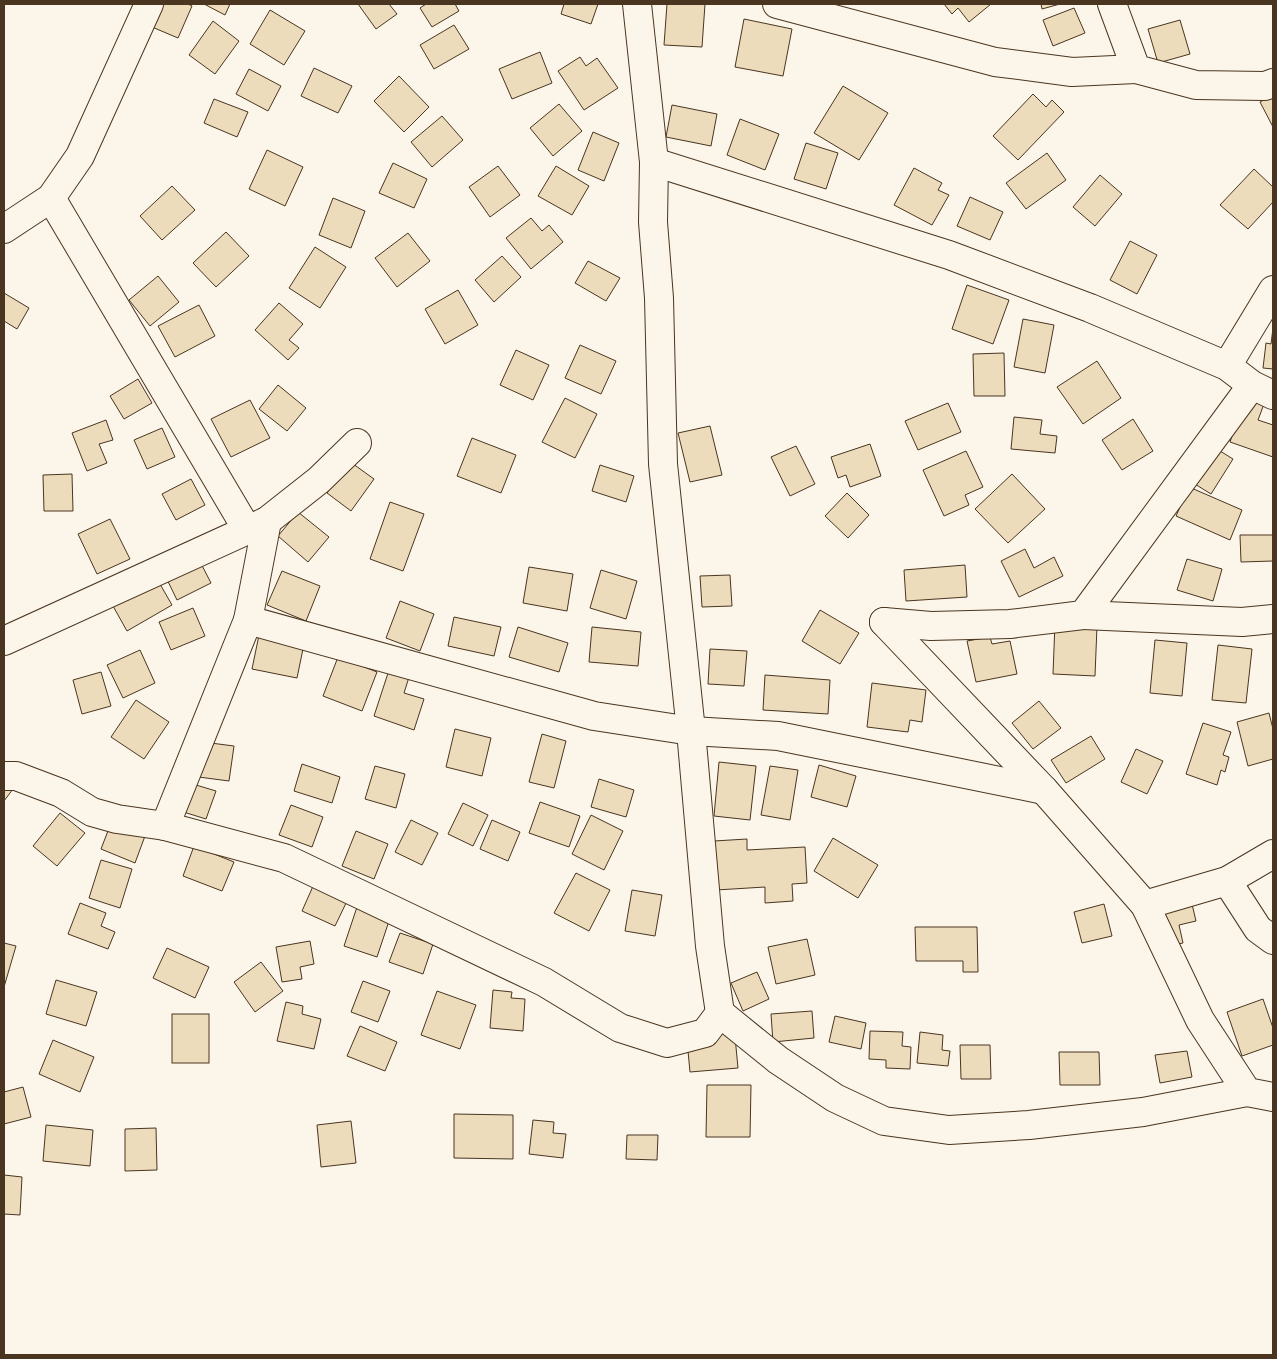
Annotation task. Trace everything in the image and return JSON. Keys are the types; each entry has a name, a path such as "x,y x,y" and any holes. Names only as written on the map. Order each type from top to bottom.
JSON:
{"street":[{"path":"4,229 51,198 80,156 149,4"},
{"path":"637,4 654,162 653,222 659,298 663,464 691,731 710,946 720,1013 786,1065 835,1098 884,1121 950,1130 1029,1125 1143,1112 1246,1092 1273,1097"},
{"path":"777,4 995,62 1072,72 1136,69 1196,85 1265,86 1273,83"},
{"path":"1112,4 1136,69"},
{"path":"654,162 949,254 1090,308 1228,366 1263,390 1083,615"},
{"path":"51,198 258,526 248,620 165,826"},
{"path":"1228,366 1270,302"},
{"path":"4,641 258,526 319,480 357,443"},
{"path":"1246,1092 1200,1020 1145,905 1044,790 884,622 931,626 1010,624 1083,615 1242,622 1273,619"},
{"path":"248,620 594,716 691,731 778,736 1044,790"},
{"path":"4,776 16,776 61,793 92,812 117,819 165,826 284,858 544,982 620,1028 667,1043 705,1033 720,1013"},
{"path":"1145,905 1227,881 1273,854"},
{"path":"1227,881 1258,928 1273,940"}],"building":[{"path":"162,4 188,4 192,6 178,38 152,27"},
{"path":"204,4 230,4 225,15"},
{"path":"358,4 389,4 397,14 376,29"},
{"path":"426,4 455,4 459,11 432,27 420,8"},
{"path":"564,4 598,4 591,24 561,14"},
{"path":"667,4 705,4 702,47 664,45"},
{"path":"944,4 991,4 969,22 958,8 952,14"},
{"path":"1041,4 1060,4 1042,9"},
{"path":"1074,8 1085,33 1053,46 1043,20"},
{"path":"270,10 305,31 284,65 250,44"},
{"path":"744,19 792,29 783,76 735,67"},
{"path":"1180,20 1190,54 1158,63 1148,29"},
{"path":"213,21 239,41 215,74 189,55"},
{"path":"454,25 469,49 434,69 420,45"},
{"path":"540,52 552,83 512,99 499,69"},
{"path":"580,57 586,66 597,58 618,88 584,110 558,71"},
{"path":"314,68 352,86 338,113 301,96"},
{"path":"249,69 281,86 268,111 236,94"},
{"path":"399,76 429,107 404,132 374,101"},
{"path":"843,86 888,113 859,160 814,133"},
{"path":"1033,94 1046,107 1052,100 1064,112 1018,160 993,136"},
{"path":"1273,95 1273,127 1260,102"},
{"path":"214,99 248,112 237,137 204,123"},
{"path":"559,104 582,131 553,156 530,128"},
{"path":"672,105 717,114 711,146 666,137"},
{"path":"442,116 463,140 432,167 411,142"},
{"path":"740,119 779,134 765,170 727,155"},
{"path":"593,132 619,143 604,181 578,170"},
{"path":"806,143 838,153 826,189 794,179"},
{"path":"267,150 303,167 285,206 249,189"},
{"path":"1047,153 1066,180 1026,209 1006,183"},
{"path":"393,163 427,179 414,208 379,193"},
{"path":"498,166 520,195 490,217 469,187"},
{"path":"556,166 589,186 572,215 538,196"},
{"path":"914,168 942,183 938,190 949,195 932,225 894,205"},
{"path":"1254,169 1273,187 1273,202 1248,229 1220,205"},
{"path":"1100,175 1122,194 1095,226 1073,207"},
{"path":"172,186 195,210 162,240 140,216"},
{"path":"970,197 1003,212 990,240 957,226"},
{"path":"333,198 365,211 351,248 319,235"},
{"path":"531,218 542,231 549,225 563,242 531,269 506,238"},
{"path":"226,232 249,256 216,287 193,263"},
{"path":"408,233 430,261 397,287 375,258"},
{"path":"1130,241 1157,255 1137,294 1110,280"},
{"path":"315,247 346,267 320,308 289,288"},
{"path":"502,256 521,277 494,302 475,280"},
{"path":"588,261 620,278 606,301 575,283"},
{"path":"158,276 179,302 150,326 129,300"},
{"path":"967,285 1009,300 993,344 952,329"},
{"path":"458,290 478,325 445,344 425,309"},
{"path":"4,293 29,308 17,329 4,321"},
{"path":"279,303 303,324 289,340 299,348 288,360 255,330"},
{"path":"199,305 215,336 175,357 158,326"},
{"path":"1023,319 1054,325 1045,373 1014,367"},
{"path":"1273,328 1273,369 1263,368 1266,343 1271,344"},
{"path":"580,345 616,361 601,394 565,378"},
{"path":"516,350 549,365 533,400 500,385"},
{"path":"1004,353 1005,396 974,396 973,354"},
{"path":"1097,361 1121,398 1083,424 1057,387"},
{"path":"138,379 152,403 124,419 110,396"},
{"path":"278,385 306,408 287,431 259,409"},
{"path":"565,398 597,414 575,458 542,442"},
{"path":"1245,398 1264,404 1258,420 1273,425 1273,457 1230,442"},
{"path":"250,400 270,438 231,457 211,419"},
{"path":"948,403 961,432 918,450 905,421"},
{"path":"1014,417 1042,420 1040,434 1057,436 1055,453 1011,449"},
{"path":"1133,419 1153,451 1122,470 1102,440"},
{"path":"106,420 113,440 99,444 107,463 87,471 72,433"},
{"path":"710,426 722,475 690,482 678,433"},
{"path":"162,428 175,457 147,469 134,440"},
{"path":"472,438 516,455 501,493 457,476"},
{"path":"1199,438 1233,459 1211,494 1177,473"},
{"path":"870,444 881,476 850,487 846,475 838,478 831,457"},
{"path":"796,446 815,484 790,496 771,457"},
{"path":"966,451 983,487 965,495 969,505 944,516 923,470"},
{"path":"349,461 374,479 351,511 327,493"},
{"path":"600,465 634,476 626,502 592,491"},
{"path":"72,474 73,511 44,511 43,475"},
{"path":"1012,474 1045,509 1008,543 975,509"},
{"path":"191,479 205,505 176,520 162,494"},
{"path":"1189,487 1242,510 1230,540 1176,516"},
{"path":"847,493 869,515 848,538 825,516"},
{"path":"390,502 424,514 403,571 370,559"},
{"path":"298,512 329,537 308,562 278,536"},
{"path":"110,519 130,559 97,574 78,534"},
{"path":"1240,535 1273,535 1273,561 1241,562"},
{"path":"193,548 211,583 177,600 160,565"},
{"path":"1025,549 1034,568 1054,557 1063,576 1019,597 1001,561"},
{"path":"1187,559 1222,569 1213,601 1177,590"},
{"path":"149,565 172,605 127,631 104,590"},
{"path":"965,565 967,597 906,601 904,570"},
{"path":"529,567 573,574 567,611 523,603"},
{"path":"601,570 637,581 626,619 590,608"},
{"path":"282,571 320,586 306,621 267,605"},
{"path":"730,575 732,606 702,607 700,576"},
{"path":"400,601 434,614 420,651 386,638"},
{"path":"193,608 205,636 171,650 159,622"},
{"path":"820,610 859,633 840,664 802,641"},
{"path":"454,617 501,627 494,656 448,646"},
{"path":"1055,623 1097,626 1095,676 1053,674"},
{"path":"518,627 568,643 559,672 509,657"},
{"path":"592,627 641,632 638,666 589,662"},
{"path":"259,635 304,644 297,678 252,669"},
{"path":"990,637 992,644 1010,641 1017,674 976,682 967,641"},
{"path":"1155,640 1187,643 1182,696 1150,693"},
{"path":"1218,645 1252,649 1246,703 1212,700"},
{"path":"710,649 747,651 744,686 708,684"},
{"path":"140,650 155,683 123,698 107,665"},
{"path":"338,657 377,672 362,711 323,696"},
{"path":"390,667 410,674 404,693 424,699 414,730 374,716"},
{"path":"101,672 111,706 82,714 73,680"},
{"path":"765,675 830,680 828,714 763,710"},
{"path":"872,683 926,690 922,722 910,720 908,732 867,727"},
{"path":"136,700 169,722 144,759 111,737"},
{"path":"1039,701 1061,728 1033,749 1012,723"},
{"path":"1269,713 1273,729 1273,759 1248,766 1237,722"},
{"path":"1203,723 1231,732 1223,755 1229,757 1225,772 1221,770 1217,785 1186,774"},
{"path":"455,729 491,738 482,776 446,767"},
{"path":"542,734 566,741 554,788 529,782"},
{"path":"1091,736 1105,759 1066,783 1051,760"},
{"path":"195,741 234,746 229,781 191,776"},
{"path":"1136,749 1163,761 1147,794 1121,782"},
{"path":"719,762 756,766 750,820 714,816"},
{"path":"302,764 340,777 332,803 294,791"},
{"path":"819,765 856,776 847,807 811,797"},
{"path":"375,766 405,774 396,808 365,799"},
{"path":"770,766 798,770 790,820 761,815"},
{"path":"4,775 16,785 4,801"},
{"path":"599,779 634,790 626,817 591,807"},
{"path":"186,782 216,791 206,819 177,810"},
{"path":"540,802 580,816 569,847 529,833"},
{"path":"463,803 488,815 473,846 448,834"},
{"path":"291,805 323,817 312,847 279,835"},
{"path":"60,813 85,833 57,866 33,846"},
{"path":"591,815 623,831 604,870 572,854"},
{"path":"411,820 438,833 422,865 395,852"},
{"path":"492,820 520,832 508,861 480,849"},
{"path":"111,823 145,836 135,863 101,849"},
{"path":"356,831 388,844 374,879 342,866"},
{"path":"833,838 878,865 858,898 814,871"},
{"path":"747,839 747,850 805,847 807,883 792,884 793,901 765,903 765,887 716,890 714,841"},
{"path":"194,846 234,862 222,891 183,876"},
{"path":"101,860 132,869 120,908 89,898"},
{"path":"576,873 610,890 589,931 554,913"},
{"path":"314,884 348,899 335,926 302,911"},
{"path":"632,890 662,895 655,936 625,931"},
{"path":"1191,900 1196,921 1179,925 1183,943 1173,945 1163,906"},
{"path":"80,903 106,913 101,926 115,932 108,949 68,934"},
{"path":"1104,904 1112,936 1082,943 1074,912"},
{"path":"357,907 390,918 377,957 344,946"},
{"path":"915,927 977,927 978,972 963,972 963,961 916,961"},
{"path":"400,933 433,944 423,974 389,962"},
{"path":"807,939 815,975 776,984 768,947"},
{"path":"310,941 314,964 300,967 302,979 282,982 276,947"},
{"path":"4,943 16,946 4,987"},
{"path":"167,948 209,967 195,998 153,978"},
{"path":"261,962 283,991 255,1012 234,982"},
{"path":"757,972 769,999 743,1011 731,983"},
{"path":"56,980 97,992 86,1026 46,1014"},
{"path":"363,981 390,991 378,1022 351,1012"},
{"path":"493,990 512,992 511,998 525,999 523,1031 490,1028"},
{"path":"437,991 476,1005 460,1049 421,1035"},
{"path":"1263,999 1273,1028 1273,1045 1242,1056 1227,1012"},
{"path":"286,1002 303,1006 302,1014 321,1019 314,1049 277,1041"},
{"path":"812,1011 814,1038 773,1042 771,1014"},
{"path":"172,1014 209,1014 209,1063 172,1063"},
{"path":"835,1016 866,1023 861,1049 829,1042"},
{"path":"360,1026 397,1042 385,1071 347,1056"},
{"path":"734,1026 738,1068 690,1072 686,1030"},
{"path":"870,1031 903,1032 902,1046 911,1047 910,1069 886,1068 886,1060 869,1059"},
{"path":"920,1032 943,1035 942,1050 950,1051 948,1066 917,1063"},
{"path":"53,1040 94,1057 80,1092 39,1074"},
{"path":"960,1045 990,1045 991,1079 961,1079"},
{"path":"1187,1051 1192,1077 1160,1083 1155,1055"},
{"path":"1059,1052 1099,1052 1100,1085 1060,1085"},
{"path":"707,1085 751,1085 750,1137 706,1137"},
{"path":"23,1087 31,1117 4,1124 4,1092"},
{"path":"454,1114 513,1115 513,1159 454,1158"},
{"path":"533,1120 554,1122 553,1133 566,1134 563,1158 529,1154"},
{"path":"351,1121 356,1163 321,1167 317,1125"},
{"path":"46,1125 93,1130 90,1166 43,1161"},
{"path":"156,1128 157,1170 125,1171 125,1129"},
{"path":"627,1135 658,1135 657,1160 626,1159"},
{"path":"4,1175 22,1177 20,1215 4,1214"}]}
